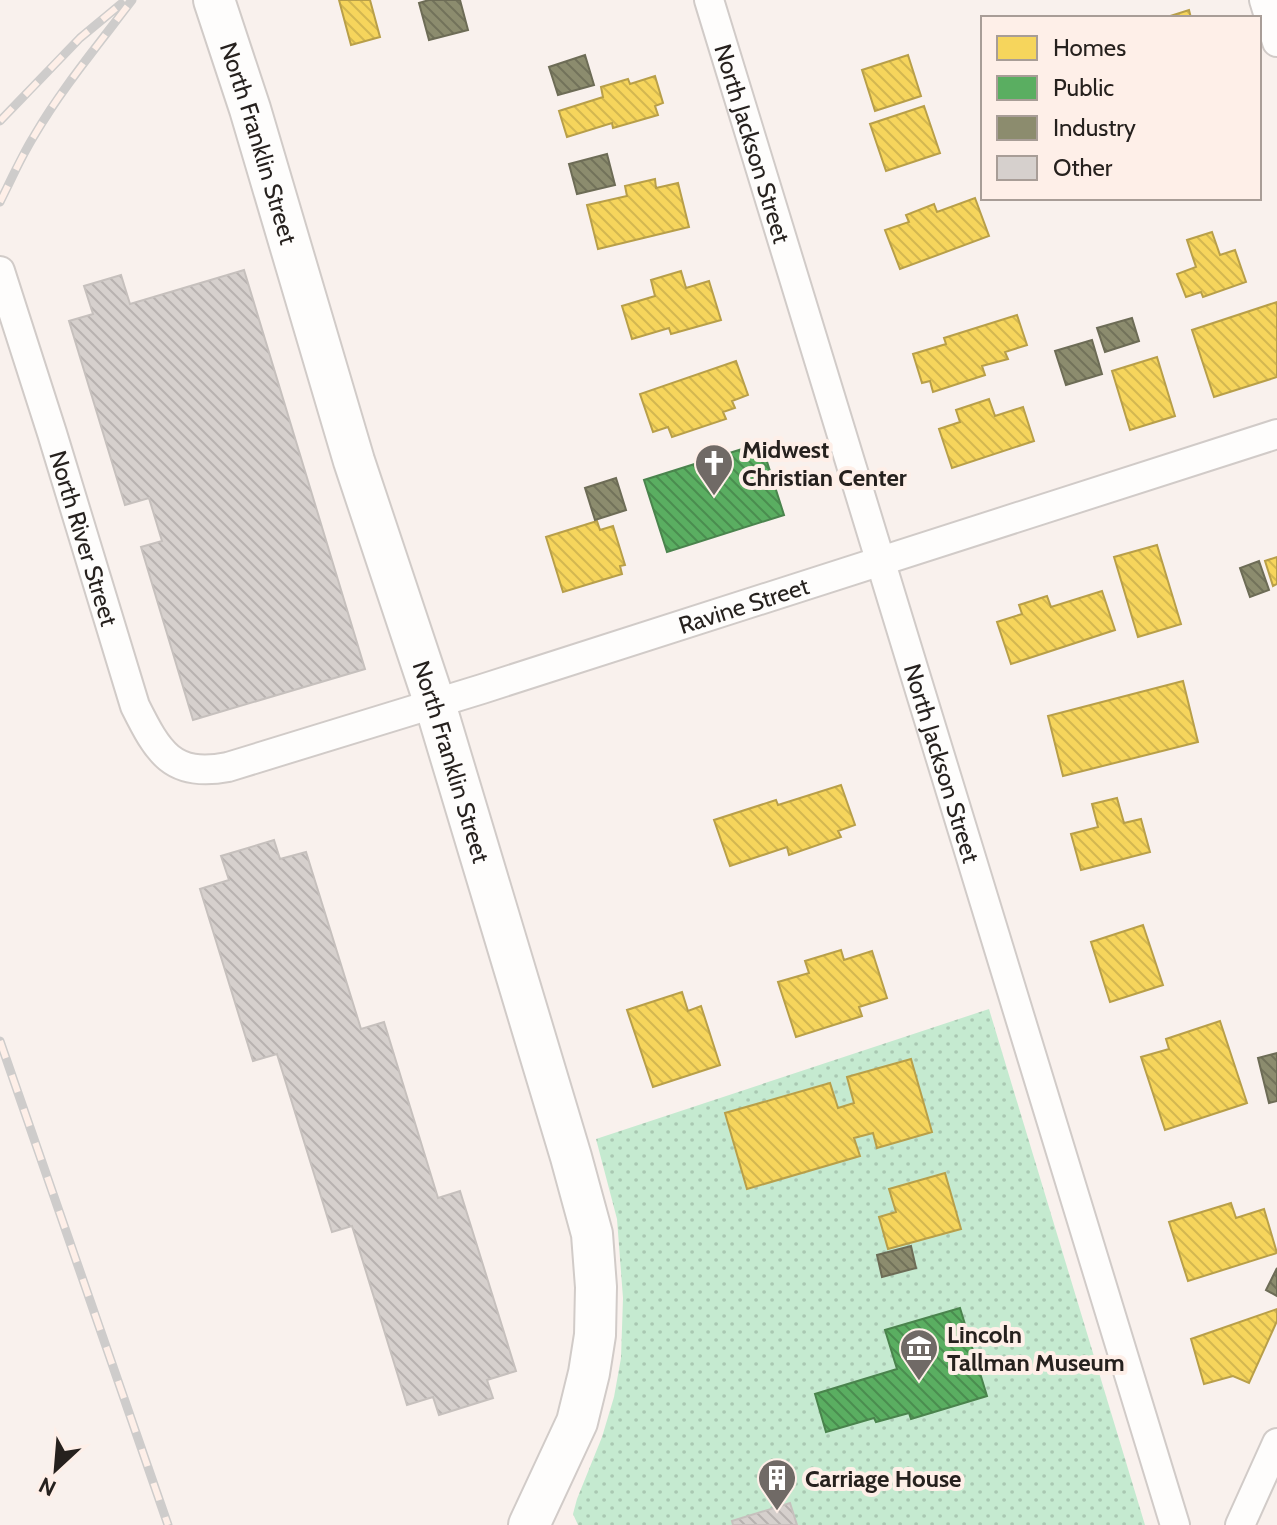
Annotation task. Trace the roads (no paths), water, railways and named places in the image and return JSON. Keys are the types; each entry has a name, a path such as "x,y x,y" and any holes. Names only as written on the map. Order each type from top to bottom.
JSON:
{"main road":[{"name":"North Franklin Street","path":"214,0 250,109 354,461 435,704 592,1234 596,1287 595,1335 589,1373 577,1422 529,1525"}],"street":[{"name":"North Jackson Street","path":"709,0 1175,1525"},
{"path":"1264,0 1277,42"},
{"name":"North River Street","path":"0,271 135,706 150,736 168,758 188,768 209,771"},
{"name":"Ravine Street","path":"209,771 435,704 1277,434"},
{"path":"1240,1525 1277,1443"}],"railway":[{"path":"0,202 45,118 132,0"},
{"path":"0,121 80,38 121,4"},
{"path":"0,1041 168,1525"}],"place":[{"name":"Midwest Christian Center","path":"714,497"},
{"name":"Lincoln Tallman Museum","path":"919,1382"},
{"name":"Carriage House","path":"777,1512"}]}
